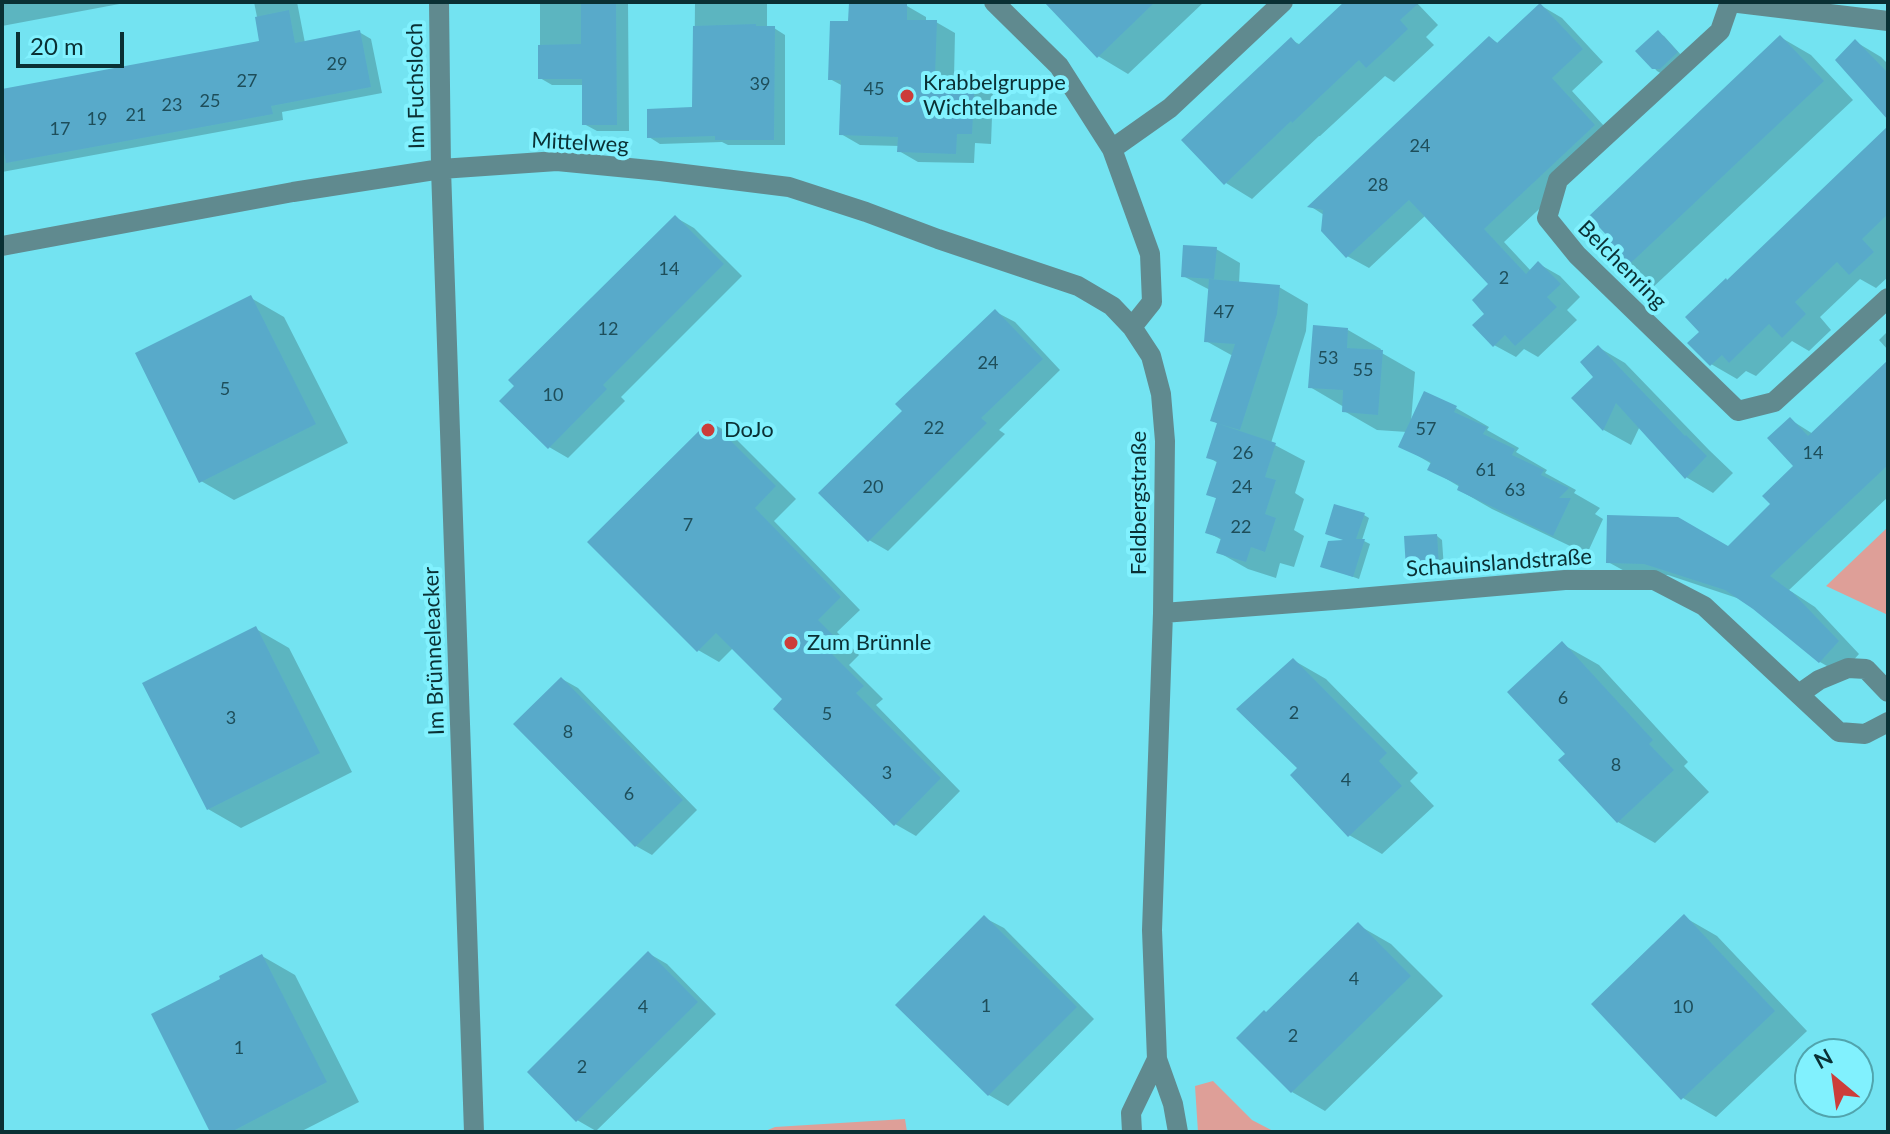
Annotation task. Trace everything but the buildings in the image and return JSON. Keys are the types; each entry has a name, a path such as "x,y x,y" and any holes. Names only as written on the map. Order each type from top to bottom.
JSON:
{"street":[{"name":"Im Fuchsloch","path":"439,2 441,169"},
{"path":"1112,149 1170,108 1283,2"},
{"path":"1730,2 1888,21"},
{"name":"Belchenring","path":"1730,2 1720,31 1558,180 1547,218 1577,255 1738,411 1774,402 1888,298"},
{"path":"1000,4 1059,66 1112,149 1150,254 1152,302 1132,327"},
{"name":"Mittelweg","path":"2,246 293,192 441,169 557,161 789,187 1078,286 1112,306 1132,327"},
{"name":"Im Brünneleacker","path":"441,169 474,1132"},
{"name":"Feldbergstraße","path":"1132,327 1151,356 1161,394 1165,441 1163,613 1152,930 1157,1059 1173,1104 1178,1132"},
{"name":"Schauinslandstraße","path":"1163,613 1565,580 1654,580 1704,606 1839,732 1865,734 1888,722"},
{"path":"1799,694 1819,680 1848,668 1866,669 1888,692"},
{"name":"Feldbergstraße","path":"1132,1132 1131,1113 1157,1059"}],"shaded area":[{"path":"1888,527 1888,615 1826,586"},
{"path":"1213,1081 1252,1120 1275,1132 1198,1132 1195,1086"},
{"path":"905,1119 907,1132 763,1132 775,1127"}],"place":[{"name":"Krabbelgruppe Wichtelbande","path":"907,96"},
{"name":"DoJo","path":"708,430"},
{"name":"Zum Brünnle","path":"791,643"}]}
